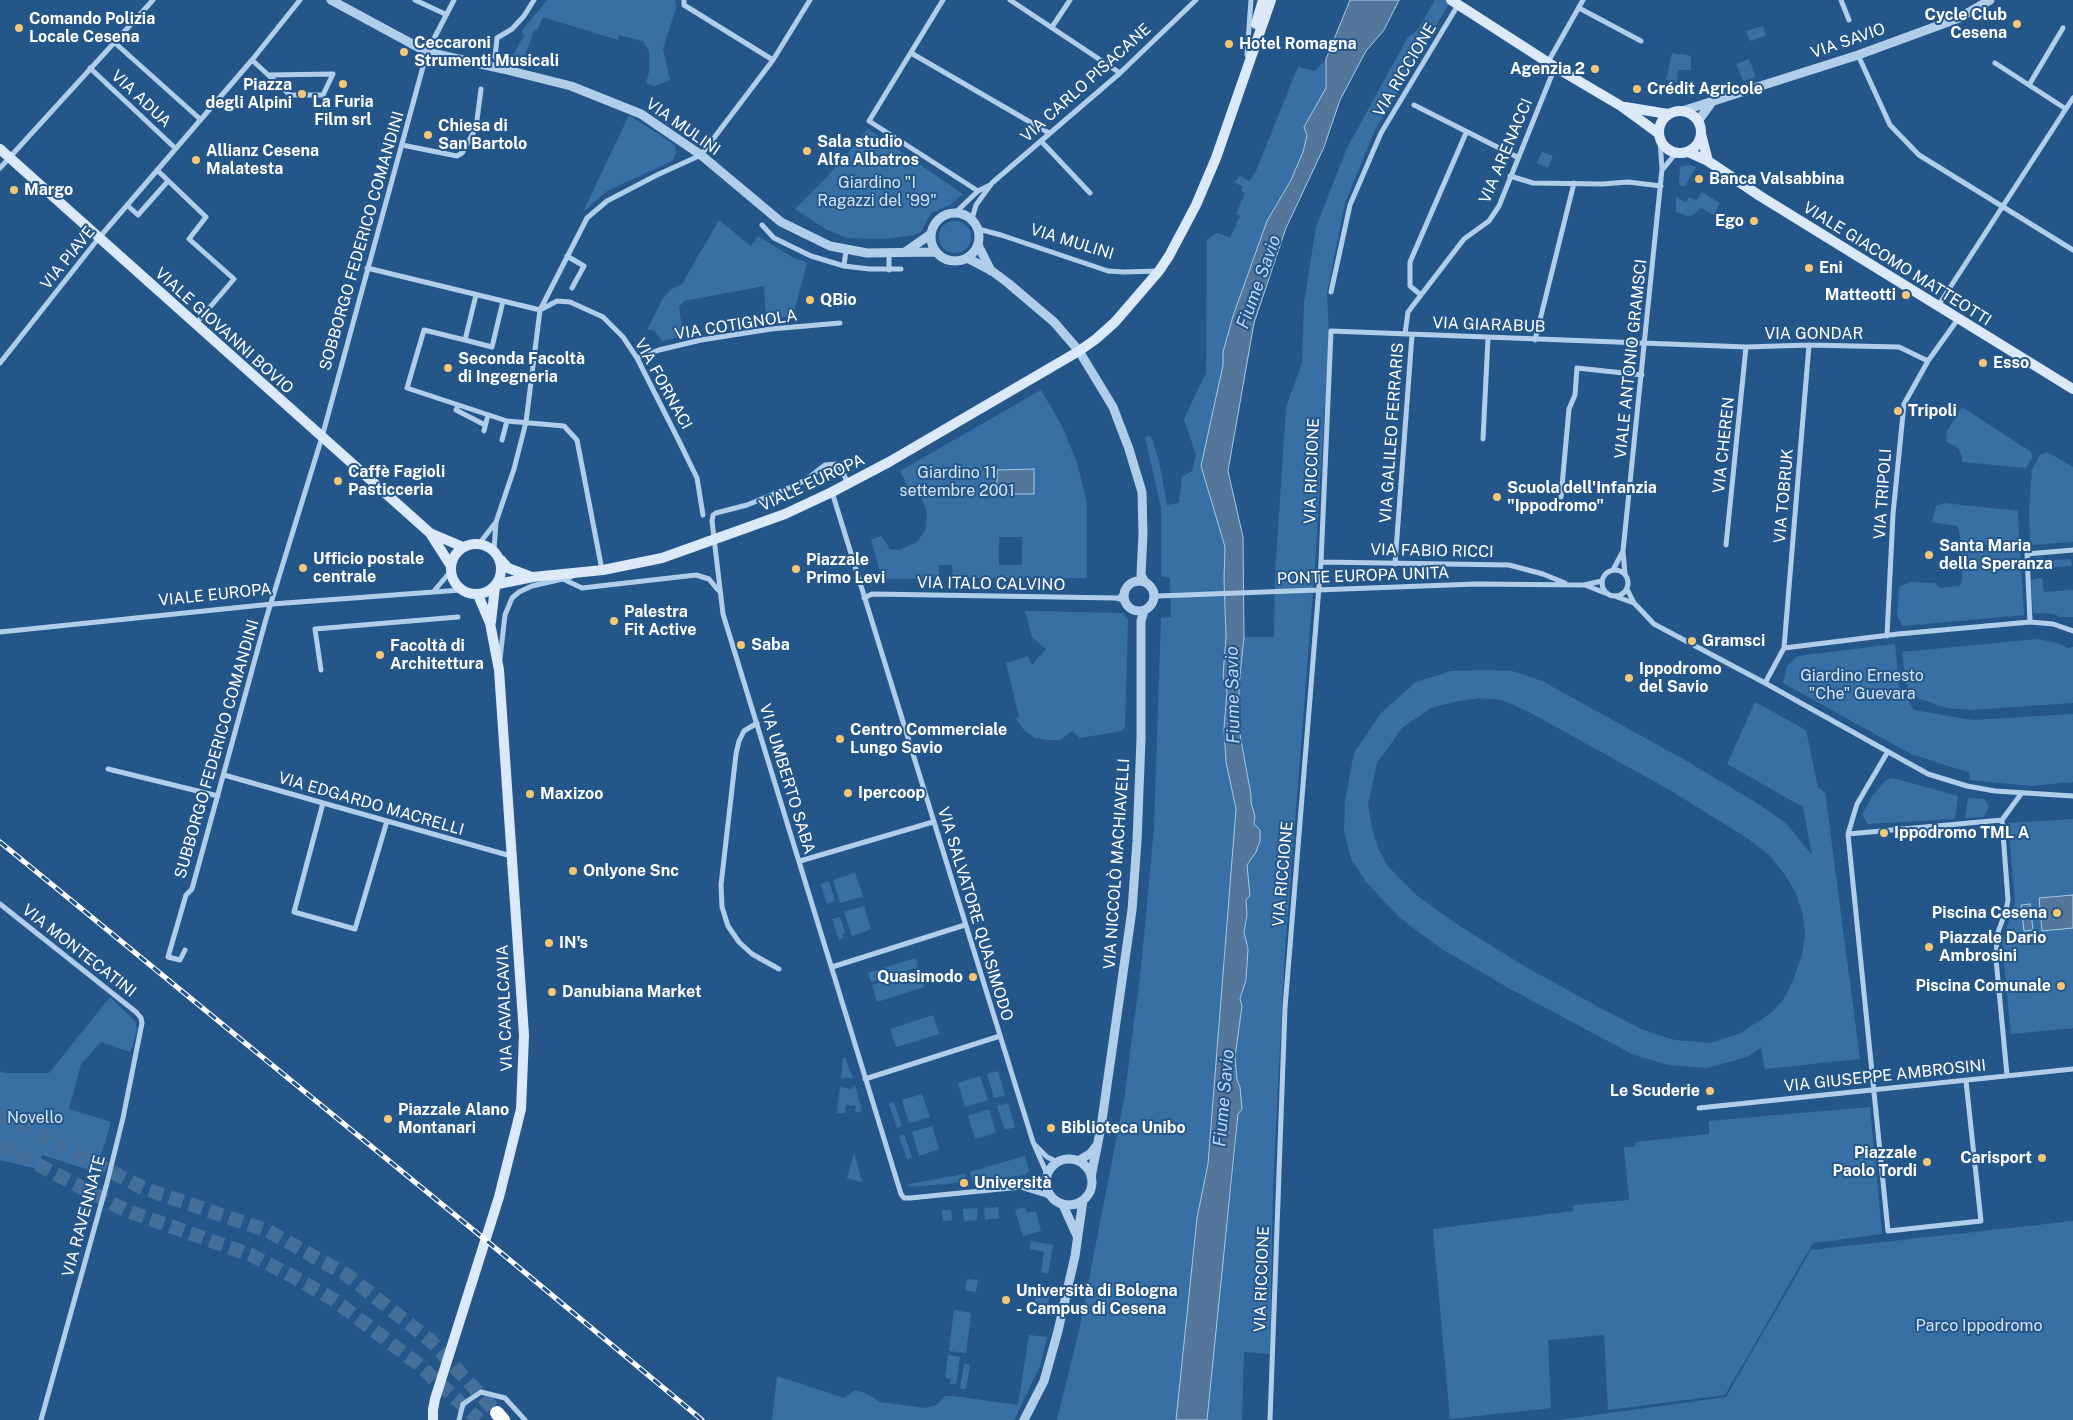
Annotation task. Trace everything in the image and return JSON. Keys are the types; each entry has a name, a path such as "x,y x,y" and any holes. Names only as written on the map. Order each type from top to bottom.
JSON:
{"main road":[{"path":"1241,83 1263,0"},
{"path":"1241,83 1271,0"},
{"path":"1455,2 1552,65 1621,106 1659,137 1668,150 1676,153 1688,152 1698,144 1701,134"},
{"name":"VIALE EUROPA","path":"497,585 533,577 603,570 677,554 786,514 889,462 1079,351 1115,322 1169,256 1196,205 1216,158 1241,83"},
{"path":"1621,106 1668,114 1682,111 1693,116 1698,121 1708,161"},
{"path":"1659,137 1661,122 1668,114"},
{"name":"VIALE GIOVANNI BOVIO","path":"0,150 430,534 451,568"},
{"name":"VIALE GIACOMO MATTEOTTI","path":"1688,152 1708,161 1760,196 2073,389"},
{"name":"VIALE GIOVANNI BOVIO","path":"430,534 463,548"},
{"path":"479,544 494,550 500,560 501,576 497,585 484,594 478,595 461,590 456,585 451,568 457,552 463,548 479,544"},
{"name":"VIALE EUROPA","path":"500,560 508,568 533,577"},
{"name":"VIA CAVALCAVIA","path":"490,623 497,585"},
{"name":"VIA CAVALCAVIA","path":"433,1415 436,1399 499,1197 521,1109 524,1036 499,670 490,623 478,595"}],"street":[{"path":"0,168 153,0"},
{"name":"VIA PIAVE","path":"0,363 98,239 252,60 300,0"},
{"name":"VIA MULINI","path":"331,0 427,52 571,86 642,114 701,155 781,222 830,246 846,250 889,253 936,252"},
{"path":"415,0 445,14"},
{"path":"503,69 495,57 497,38 512,29 524,16 534,0"},
{"path":"494,550 496,522 514,469 526,422 540,310 587,218 607,201 701,155 773,60 810,0"},
{"path":"943,0 869,121 978,191"},
{"path":"1010,0 1120,73"},
{"path":"1052,27 1070,0"},
{"name":"VIA CARLO PISACANE","path":"955,213 978,191 992,183 1120,73 1196,0"},
{"path":"1247,55 1251,0"},
{"name":"VIA ARENACCI","path":"1404,334 1408,312 1464,240 1489,221 1499,206 1552,65 1583,0"},
{"path":"1841,0 1848,20"},
{"name":"VIA SAVIO","path":"1682,111 1858,55 1959,18 1990,0"},
{"name":"SOBBORGO FEDERICO COMANDINI","path":"322,437 427,52 451,1"},
{"path":"684,2 773,60"},
{"name":"VIA RICCIONE","path":"1331,292 1350,205 1381,133 1455,2"},
{"path":"1579,8 1641,41"},
{"path":"2029,85 2063,28"},
{"path":"114,42 200,119"},
{"path":"911,53 1049,133"},
{"path":"1858,55 1890,125 1919,156 2073,250"},
{"path":"252,60 268,75 290,95 324,95 333,74 268,75"},
{"path":"1995,64 2066,108"},
{"name":"VIA ADUA","path":"90,68 175,148"},
{"path":"402,145 457,156 462,153 476,128 481,89"},
{"path":"1938,306 2073,98"},
{"path":"1698,121 1713,102"},
{"path":"1414,105 1466,133 1517,157"},
{"path":"1421,295 1410,286 1410,262 1466,133"},
{"name":"VIALE ANTONIO GRAMSCI","path":"1625,574 1623,551 1661,186 1662,169 1659,137"},
{"path":"1040,141 1090,193"},
{"path":"1662,169 1676,153"},
{"path":"157,170 206,217 189,239 234,279 199,320"},
{"path":"1510,176 1533,183 1628,182 1661,186"},
{"path":"127,205 138,215 168,181"},
{"name":"VIA CARLO PISACANE","path":"972,219 976,205 992,183"},
{"path":"1535,340 1574,183"},
{"path":"978,245 968,258 954,261 948,260 936,252 933,247 931,234 936,221 948,214 955,213 961,213 972,219 978,230 978,245 992,271"},
{"path":"762,225 774,238 811,256 844,266 902,270"},
{"name":"VIA MULINI","path":"978,230 1001,235 1108,271 1159,270"},
{"path":"904,253 931,234"},
{"path":"844,266 846,250"},
{"path":"889,253 889,270"},
{"path":"567,256 584,266 572,288"},
{"path":"968,258 992,271 1054,322 1079,351 1113,407 1142,492 1140,579 1156,595 1151,606 1140,611 1126,605 1122,597 1128,585 1140,579"},
{"path":"367,268 540,310"},
{"path":"464,340 476,295"},
{"path":"503,301 492,347 424,330 407,388 488,416 564,426 578,440 603,570"},
{"name":"VIA FORNACI","path":"540,310 557,301 570,302 603,317 622,337 637,358 697,478 703,515"},
{"path":"1928,362 1958,319"},
{"name":"VIA COTIGNOLA","path":"637,358 659,350 701,340 770,329 840,323"},
{"name":"VIA RICCIONE","path":"1270,1420 1285,1008 1321,562 1331,331"},
{"name":"VIA GIARABUB","path":"1331,331 1645,343"},
{"name":"VIA GALILEO FERRARIS","path":"1395,564 1412,335"},
{"path":"1483,439 1488,338"},
{"name":"VIA GONDAR","path":"1645,343 1746,348 1809,346 1899,347 1928,362"},
{"name":"VIA TOBRUK","path":"1784,648 1809,346"},
{"name":"VIA CHEREN","path":"1726,545 1746,348"},
{"name":"VIA TRIPOLI","path":"1887,636 1893,514 1904,404 1928,362"},
{"path":"1561,497 1569,409 1576,395 1578,368 1642,375"},
{"path":"458,406 456,410 485,425"},
{"path":"484,431 488,416"},
{"path":"502,440 507,420"},
{"name":"SUBBORGO FEDERICO COMANDINI","path":"185,950 180,960 168,957 186,895 192,889 272,604 322,437"},
{"name":"VIA UMBERTO SABA","path":"848,484 836,464 825,464 807,479 796,485 747,505 716,513 712,522 723,614 899,1190 904,1198 1021,1187"},
{"name":"VIA SALVATORE QUASIMODO","path":"832,492 933,822 1033,1142 1046,1177"},
{"path":"479,544 496,522"},
{"path":"2030,622 2027,554 2073,550"},
{"name":"VIALE ANTONIO GRAMSCI","path":"1613,570 1623,551"},
{"name":"VIA FABIO RICCI","path":"1321,562 1509,565 1543,574 1569,584"},
{"path":"434,591 451,568"},
{"name":"VIA CAVALCAVIA","path":"499,670 506,616 508,605 512,598 519,592 532,586 603,570"},
{"path":"1605,593 1602,581 1606,573 1613,570 1625,574 1628,581 1627,589 1634,603 1654,624 1765,683 1928,774 1967,786 2020,794 2073,796"},
{"path":"563,579 582,588 703,576 709,578 719,592"},
{"path":"1569,584 1584,585 1602,581"},
{"name":"PONTE EUROPA UNITA","path":"1156,595 1476,584 1569,584"},
{"path":"1584,585 1634,603"},
{"path":"1617,597 1627,589"},
{"name":"VIALE EUROPA","path":"0,632 272,604 461,590"},
{"name":"VIA ITALO CALVINO","path":"864,598 872,594 1122,597"},
{"name":"VIA NICCOLÒ MACHIAVELLI","path":"1091,1177 1100,1138 1124,980 1132,910 1140,756 1140,611"},
{"path":"320,670 315,629 458,617"},
{"path":"1765,683 1784,648 2030,622 2053,624 2073,631"},
{"path":"757,723 744,731 739,741 720,885 722,907 728,926 739,942 752,954 779,969"},
{"path":"1888,753 1857,804 1848,834 1888,1231 1981,1221 1966,1081"},
{"path":"108,769 218,796"},
{"name":"VIA EDGARDO MACRELLI","path":"224,775 511,856"},
{"path":"2008,1075 1996,959 1997,935 2008,900 2002,820 2020,794"},
{"path":"323,803 294,912 355,929 387,821"},
{"path":"1848,834 2002,820"},
{"path":"800,861 933,822"},
{"name":"VIA MONTECATINI","path":"0,904 132,1008 141,1018"},
{"path":"832,967 966,925"},
{"name":"VIA RAVENNATE","path":"41,1420 120,1130 141,1030 141,1018"},
{"path":"865,1079 1000,1036"},
{"name":"VIA GIUSEPPE AMBROSINI","path":"1699,1108 2073,1069"},
{"path":"1078,1161 1091,1153 1100,1138"},
{"name":"VIA SALVATORE QUASIMODO","path":"1033,1142 1047,1157 1058,1162"},
{"path":"1024,1420 1044,1381 1058,1331 1078,1239 1083,1200 1091,1189 1091,1177 1087,1169 1078,1161 1070,1159 1058,1162 1051,1167 1046,1177 1050,1196"},
{"path":"1021,1187 1046,1177"},
{"path":"1021,1187 1050,1196 1063,1205 1078,1239"},
{"path":"1063,1205 1072,1205 1083,1200"},
{"path":"459,1420 463,1404 481,1392 505,1398 525,1420"},
{"name":"VIA CAVALCAVIA","path":"427,1420 433,1415"}],"green space":[{"path":"547,0 675,0 676,8 663,49 670,80 654,86 646,83 649,72 649,51 643,41 619,35 618,40 543,17 537,30 534,30 523,61 512,57 524,36 522,31"},
{"path":"1435,0 1451,0 1375,130 1345,203 1327,293 1329,334 1315,565 1285,950 1273,1186 1270,1354 1244,1352 1242,1420 1207,1420 1238,1114 1241,1103 1235,1057 1242,1006 1240,999 1246,980 1248,949 1244,932 1247,915 1246,900 1250,895 1247,865 1256,852 1255,816 1251,803 1239,729 1239,686 1244,637 1274,637 1275,576 1286,407 1302,363 1304,303 1316,227 1347,148 1408,37 1417,31"},
{"path":"1763,26 1766,36 1750,41 1746,31"},
{"path":"1672,53 1691,56 1691,70 1678,70 1677,82 1666,80"},
{"path":"1326,59 1326,88 1304,127 1307,135 1303,152 1291,180 1267,221 1233,316 1223,352 1223,365 1201,466 1225,547 1226,636 1223,676 1227,692 1224,728 1226,762 1236,809 1208,1164 1197,1218 1176,1420 1057,1420 1079,1331 1125,1094 1141,968 1154,828 1161,618 1171,617 1170,578 1161,576 1161,507 1145,437 1151,436 1159,461 1167,505 1179,503 1182,477 1192,471 1196,455 1184,419 1206,373 1207,240 1217,233 1230,238 1240,216 1236,214 1245,193 1241,191 1243,187 1234,182 1240,176 1249,181 1256,171 1298,67 1315,71"},
{"path":"1749,59 1756,77 1743,81 1736,64"},
{"path":"629,115 675,145 676,153 672,161 607,191 583,212"},
{"name":"Giardino \"I Ragazzi del '99\"","path":"868,129 963,194 950,205 931,213 921,232 914,235 884,239 847,238 827,230 795,209 826,178"},
{"path":"1542,152 1553,156 1548,168 1537,163"},
{"path":"1690,165 1696,167 1684,187 1679,184 1680,167"},
{"path":"1702,192 1720,203 1714,215 1701,208 1693,215 1688,216 1676,212 1676,197 1686,202 1689,197 1696,201"},
{"path":"719,220 751,246 758,236 792,257 807,263 793,316 766,319 764,286 684,301 679,307 683,336 662,341 654,330 647,330 662,300 670,290 682,284"},
{"path":"955,221 967,225 971,237 967,249 955,253 943,249 939,237 943,225"},
{"name":"Giardino 11 settembre 2001","path":"1041,390 1063,428 1077,463 1087,503 1087,578 953,578 952,565 939,565 939,578 882,579 871,540 881,536 890,549 900,550 917,542 925,531 927,515 925,506 921,497 908,487 900,471","holes":["999,537 1022,537 1022,565 999,565"]},
{"path":"1962,407 2031,452 2032,458 2026,468 1962,462 1962,456 1958,448 1946,441 1947,431"},
{"path":"2047,452 2073,467 2073,542 2030,545 2029,509 2032,469 2040,455"},
{"path":"1945,503 2018,511 2019,542 1962,547 1958,526 1932,522 1936,506"},
{"path":"2020,547 2024,615 1903,626 1897,616 1899,587 1910,582 1935,583 1940,588 1960,586 1962,579 1961,553"},
{"path":"2037,557 2042,557 2042,561 2071,559 2072,566 2031,569 2031,563"},
{"path":"2042,578 2044,592 2073,590 2073,617 2033,613 2031,581"},
{"path":"1025,611 1123,613 1128,620 1125,727 1121,731 1080,738 1072,731 1060,740 1049,740 1035,738 1024,730 1015,718 1019,717 1006,663 1028,656 1032,665 1046,649 1032,637"},
{"path":"2038,639 2057,643 2068,648 2073,647 2073,703 1971,710 1947,708 1920,699 1910,692 1906,684 1902,652"},
{"name":"Giardino Ernesto \"Che\" Guevara","path":"1895,644 1899,686 1914,710 1973,720 2073,714 2073,782 2031,786 1970,780 1970,773 1911,754 1783,683 1787,666 1798,656"},
{"name":"Ippodromo del Savio","path":"1451,671 1512,671 1542,681 1683,759 1760,805 1787,824 1812,855 1803,807 1727,764 1755,702 1806,730 1818,788 1825,792 1860,1059 1765,1069 1761,1049 1764,1046 1747,1057 1707,1068 1668,1065 1632,1054 1512,990 1440,948 1400,918 1367,883 1351,859 1344,831 1345,801 1354,753 1381,713 1416,682","holes":["1479,698 1502,700 1529,712 1668,789 1747,838 1769,855 1796,893 1803,915 1805,936 1802,955 1792,983 1783,1000 1771,1013 1739,1034 1709,1043 1675,1040 1643,1030 1524,966 1455,923 1415,894 1387,865 1378,848 1368,804 1377,763 1402,728 1431,708"]},
{"path":"1893,778 1958,796 1955,819 1868,824 1862,815 1873,795 1886,780"},
{"path":"1968,798 1984,799 1989,806 1984,817 1965,818"},
{"path":"2073,819 2073,1028 2011,1034 2002,942 2015,902 2008,823"},
{"path":"855,873 863,896 840,903 833,880"},
{"path":"829,881 835,901 827,904 821,884"},
{"path":"864,906 871,929 852,936 844,912"},
{"path":"840,917 845,933 842,935 843,938 839,940 832,919"},
{"path":"916,958 918,967 871,982 868,973"},
{"path":"919,970 924,987 877,1002 872,985"},
{"name":"Novello","path":"110,997 135,1021 137,1029 133,1045 130,1052 101,1042 81,1064 69,1109 111,1122 96,1172 42,1155 38,1169 0,1160 0,1071 3,1073 49,1073"},
{"path":"933,1015 939,1034 896,1047 890,1029"},
{"path":"845,1057 853,1079 847,1077 841,1079 843,1058"},
{"path":"998,1071 1005,1095 994,1098 987,1074"},
{"path":"980,1076 988,1100 965,1107 958,1083"},
{"path":"855,1085 862,1111 855,1113 856,1106 846,1105 845,1113 837,1113 840,1087 851,1089"},
{"path":"922,1094 930,1117 909,1123 902,1100"},
{"path":"894,1102 902,1126 897,1128 889,1104"},
{"path":"1008,1103 1015,1127 1005,1130 997,1106"},
{"path":"1870,1107 1882,1234 1813,1243 1725,1395 1608,1410 1604,1335 1548,1340 1551,1408 1450,1419 1433,1229 1573,1211 1574,1205 1629,1200 1624,1147 1635,1147 1636,1142 1709,1134 1709,1121"},
{"path":"989,1109 996,1133 975,1139 968,1116"},
{"path":"932,1126 939,1149 919,1156 912,1132"},
{"path":"904,1134 912,1158 907,1159 899,1136"},
{"path":"854,1153 862,1182 847,1178"},
{"path":"1025,1156 1029,1171 1025,1175 973,1182 970,1172"},
{"path":"965,1174 967,1182 909,1187 908,1184"},
{"path":"998,1207 999,1218 985,1220 984,1208"},
{"path":"1025,1207 1027,1213 1036,1211 1041,1231 1023,1236 1015,1210"},
{"path":"977,1208 977,1220 964,1221 963,1209"},
{"path":"942,1210 951,1210 952,1220 943,1221"},
{"name":"Parco Ippodromo","path":"2073,1221 2073,1420 1559,1420 1726,1397 1811,1250"},
{"path":"1031,1241 1053,1245 1048,1274 1041,1272 1044,1252 1030,1249"},
{"path":"967,1279 978,1280 976,1292 965,1290"},
{"path":"1036,1288 1050,1290 1048,1307 1034,1305"},
{"path":"954,1310 971,1313 966,1353 949,1351"},
{"path":"1029,1335 1047,1337 1040,1366 1014,1420 772,1420 777,1376 844,1398 855,1390 865,1393 880,1402 926,1408 936,1405 945,1396 1018,1405"},
{"path":"948,1355 960,1357 956,1384 950,1384 951,1379 945,1378"},
{"path":"964,1364 970,1365 966,1389 960,1389"}],"water":[{"name":"Fiume Savio","path":"1350,0 1399,0 1384,30 1366,51 1340,100 1324,147 1286,228 1254,323 1228,471 1243,537 1244,637 1239,686 1239,729 1251,803 1255,816 1254,824 1260,830 1260,841 1256,852 1247,865 1250,896 1246,900 1247,915 1244,932 1248,949 1246,980 1240,999 1242,1006 1235,1057 1242,1109 1238,1114 1207,1420 1176,1420 1197,1218 1208,1164 1236,809 1226,762 1224,728 1227,692 1223,676 1226,636 1225,547 1201,466 1223,365 1223,352 1233,316 1267,221 1291,180 1303,152 1307,135 1304,127 1326,88 1326,59"},
{"path":"1034,469 1034,494 997,494 997,470"},
{"name":"Piscina Cesena","path":"2073,895 2073,928 2042,931 2039,898"},
{"path":"2030,904 2033,930 2024,931 2021,905"}],"tunnel":[{"path":"0,1114 143,1188 268,1231 347,1275 431,1341 497,1413"},
{"path":"0,1145 125,1210 251,1255 334,1300 418,1364 479,1420"}],"railway":[{"path":"0,842 702,1420"}],"place":[{"name":"Cycle Club Cesena","path":"2017,24"},
{"name":"Comando Polizia Locale Cesena","path":"19,28"},
{"name":"Hotel Romagna","path":"1229,44"},
{"name":"Ceccaroni Strumenti Musicali","path":"404,52"},
{"name":"Agenzia 2","path":"1595,69"},
{"name":"La Furia Film srl","path":"343,84"},
{"name":"Crédit Agricole","path":"1637,89"},
{"name":"Piazza degli Alpini","path":"302,94"},
{"name":"Chiesa di San Bartolo","path":"428,135"},
{"name":"Sala studio Alfa Albatros","path":"807,151"},
{"name":"Allianz Cesena Malatesta","path":"196,160"},
{"name":"Banca Valsabbina","path":"1699,179"},
{"name":"Margo","path":"14,190"},
{"name":"Ego","path":"1754,221"},
{"name":"Eni","path":"1809,268"},
{"name":"Matteotti","path":"1906,295"},
{"name":"QBio","path":"810,300"},
{"name":"Esso","path":"1983,363"},
{"name":"Seconda Facoltà di Ingegneria","path":"448,368"},
{"name":"Tripoli","path":"1898,411"},
{"name":"Caffè Fagioli Pasticceria","path":"338,481"},
{"name":"Scuola dell'Infanzia \"Ippodromo\"","path":"1497,497"},
{"name":"Santa Maria della Speranza","path":"1929,555"},
{"name":"Ufficio postale centrale","path":"303,568"},
{"name":"Piazzale Primo Levi","path":"796,569"},
{"name":"Palestra Fit Active","path":"614,621"},
{"name":"Gramsci","path":"1692,641"},
{"name":"Saba","path":"741,645"},
{"name":"Facoltà di Architettura","path":"380,655"},
{"name":"Ippodromo del Savio","path":"1629,678"},
{"name":"Centro Commerciale Lungo Savio","path":"840,739"},
{"name":"Ipercoop","path":"848,793"},
{"name":"Maxizoo","path":"530,794"},
{"name":"Ippodromo TML A","path":"1884,833"},
{"name":"Onlyone Snc","path":"573,871"},
{"name":"Piscina Cesena","path":"2057,913"},
{"name":"IN's","path":"549,943"},
{"name":"Piazzale Dario Ambrosini","path":"1929,947"},
{"name":"Quasimodo","path":"973,977"},
{"name":"Piscina Comunale","path":"2061,986"},
{"name":"Danubiana Market","path":"552,992"},
{"name":"Le Scuderie","path":"1710,1091"},
{"name":"Piazzale Alano Montanari","path":"388,1119"},
{"name":"Biblioteca Unibo","path":"1051,1128"},
{"name":"Carisport","path":"2042,1158"},
{"name":"Piazzale Paolo Tordi","path":"1927,1162"},
{"name":"Università","path":"964,1183"},
{"name":"Università di Bologna - Campus di Cesena","path":"1006,1300"}]}
